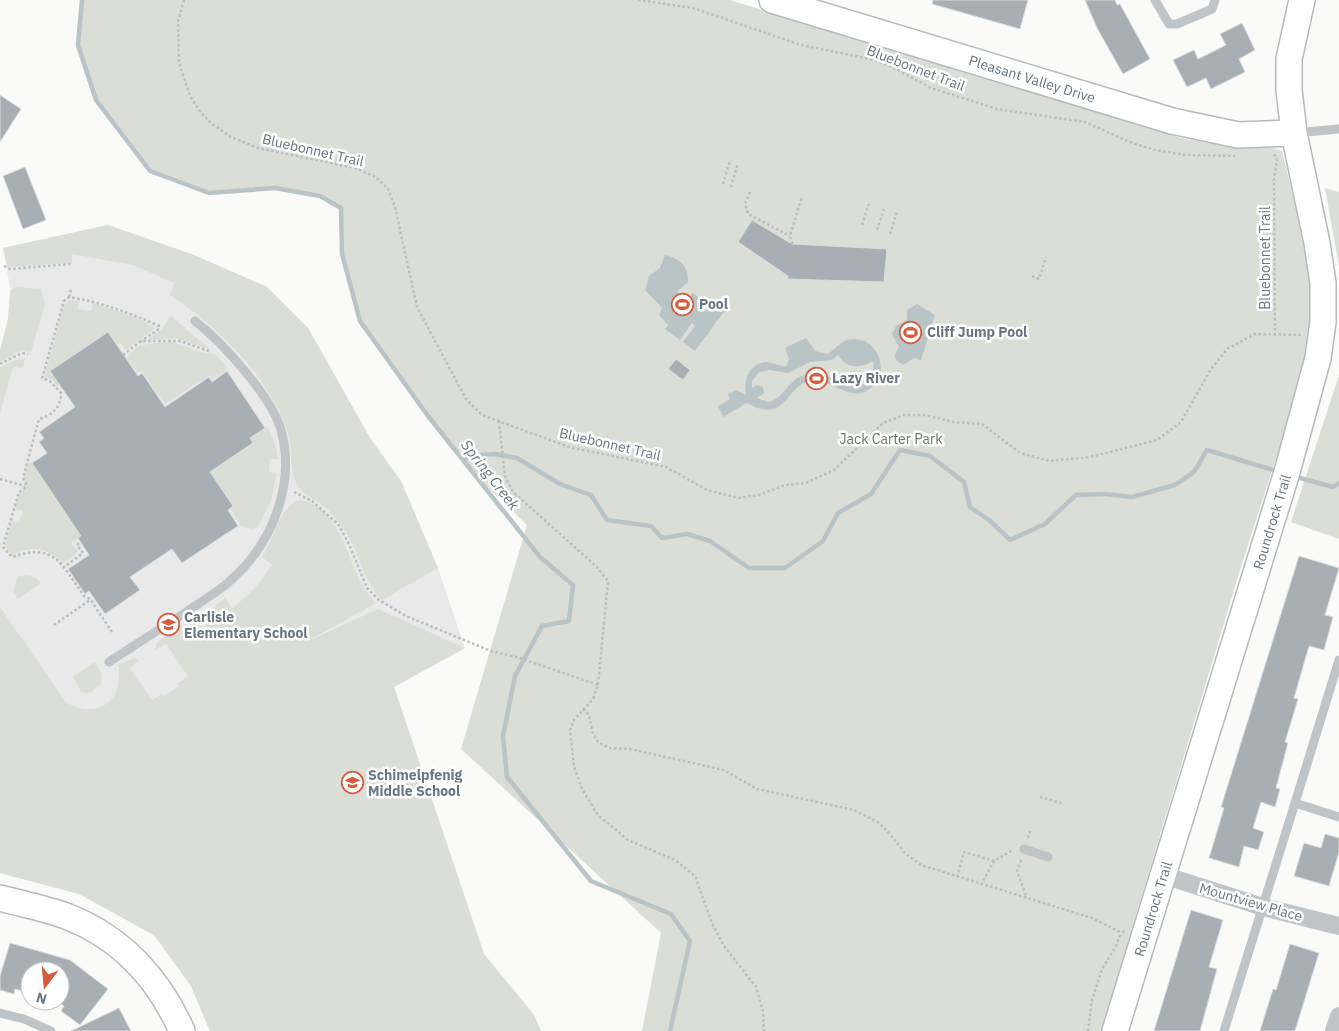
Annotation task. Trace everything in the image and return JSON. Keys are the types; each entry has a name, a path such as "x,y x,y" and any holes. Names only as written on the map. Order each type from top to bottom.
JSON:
{"street":[{"name":"Pleasant Valley Drive","path":"772,0 1172,121 1238,135 1294,133"},
{"name":"Roundrock Trail","path":"1115,1031 1287,472 1318,358 1323,322 1323,283 1317,243 1294,133 1289,90 1289,59 1302,0"},
{"name":"Mountview Place","path":"1163,875 1262,907 1339,926"},
{"path":"0,898 66,916 105,936 128,952 148,973 165,997 182,1031"}],"lane":[{"path":"1155,0 1169,24 1177,24 1212,9 1215,0"},
{"path":"1294,133 1339,130"},
{"path":"108,662 232,580 258,553 275,518 284,488 285,451 281,428 268,403 237,361 195,321"},
{"path":"1224,1031 1339,660"},
{"path":"1295,803 1339,817"},
{"path":"1024,848 1048,857"},
{"path":"0,1013 24,1019 50,1031"}],"path":[{"name":"Bluebonnet Trail","path":"184,0 178,21 179,63 190,96 211,123 231,137 258,148 356,168 376,177 388,189 417,307 466,399 482,415 569,448 666,467 707,490 739,498 759,495 785,485 806,483 834,470 883,423 904,415 924,415 954,422 982,424 1020,453 1048,461 1090,457 1157,440 1181,422 1211,369 1227,349 1255,334 1308,336"},
{"name":"Bluebonnet Trail","path":"638,0 693,8 717,14 801,45 875,60 931,88 956,97 1020,114 1085,122 1132,143 1155,150 1185,155 1242,156"},
{"name":"Bluebonnet Trail","path":"1266,153 1274,154 1276,160 1274,179 1275,334"},
{"path":"723,184 730,161"},
{"path":"731,186 738,163"},
{"path":"750,192 745,204 748,214 790,236"},
{"path":"792,244 790,236 802,196"},
{"path":"862,225 869,203"},
{"path":"877,230 884,208"},
{"path":"890,234 897,212"},
{"path":"1032,276 1039,279 1046,257"},
{"path":"4,266 10,269 72,264"},
{"path":"25,486 23,478 39,419 55,411 60,404 60,393 50,381 42,378 64,301 69,297 71,288"},
{"path":"69,297 123,309 159,326 159,329 123,354"},
{"path":"141,341 180,341 207,352 212,352"},
{"path":"0,364 22,353 28,354"},
{"path":"498,421 505,476 513,492 598,567 608,582 598,685 593,698 574,720 570,730 574,767 582,789 598,815 628,840 674,860 695,876 712,923 724,946 756,988 763,1011 764,1031"},
{"path":"0,479 25,486"},
{"path":"25,486 19,492 3,547 12,557 30,551 39,551 56,559 84,596 90,600 112,632"},
{"path":"284,488 312,501 338,524 349,544 367,588 378,600 406,616 491,651 520,658 598,685"},
{"path":"63,568 83,553 77,544 80,542"},
{"path":"4,556 8,552"},
{"path":"54,625 90,600"},
{"path":"583,709 589,715 593,734 598,742 609,748 630,749 724,770 757,789 854,810 878,822 892,835 905,853 921,865 1092,918 1120,932 1130,932"},
{"path":"1040,797 1064,804"},
{"path":"1027,898 1017,871 1030,831"},
{"path":"982,885 994,861 1019,847 1024,848"},
{"path":"957,876 964,852 994,861"},
{"path":"1088,1031 1092,1000 1102,969 1116,946 1120,932"}],"shaded area":[{"name":"Carlisle Elementary School","path":"108,225 194,255 267,287 308,328 370,438 401,481 438,568 465,648 394,687 484,954 534,1015 541,1031 210,1031 191,986 154,935 79,894 0,873 0,368 11,293 3,248"},
{"name":"Pool","path":"665,255 675,258 687,271 688,282 678,291 678,298 687,299 693,293 707,303 703,308 707,311 715,301 726,309 695,351 683,342 695,326 692,323 680,340 665,329 668,325 659,315 662,308 645,290 649,276 660,268"},
{"name":"Cliff Jump Pool","path":"917,304 935,315 921,360 914,358 903,365 894,356 899,347 892,334 896,326 907,320 907,310"},
{"name":"Lazy River","path":"806,338 815,351 827,354 844,341 852,339 861,340 868,343 878,356 881,364 878,380 872,387 857,394 842,390 828,383 812,381 803,384 778,407 771,410 760,409 747,403 723,417 718,406 730,399 728,394 736,390 746,395 745,384 751,369 760,363 766,362 786,366 789,359 785,348","holes":["838,355 842,360 854,366 873,361 871,377 864,384 854,387 842,384 823,374 811,373 799,377 778,397 768,402 757,398 764,393 763,387 757,385 752,388 752,381 759,372 769,370 788,373 810,362 832,360"]}],"green space":[{"name":"Jack Carter Park","path":"82,0 730,0 1181,138 1231,147 1273,148 1282,151 1307,251 1316,305 1312,346 1240,570 1101,1031 642,1031 661,933 461,749 527,525 477,477 428,416 360,321 342,254 341,208 320,196 275,188 209,193 150,171 96,100 78,45"},
{"path":"1325,188 1339,192 1339,266"},
{"path":"108,225 194,255 267,287 308,328 370,438 401,481 438,568 382,600 370,584 353,544 340,523 326,508 298,487 292,471 287,430 267,390 254,371 223,337 170,295 174,283 133,265 72,254 72,263 8,267 3,248"},
{"path":"16,287 41,289 45,304 31,352 21,351 0,362 0,350 8,319 10,290"},
{"path":"69,300 79,301 78,309 91,311 93,303 133,316 155,328 126,350 120,343 57,386 52,379 44,377 64,306"},
{"path":"171,316 211,350 175,338 147,340 162,329"},
{"path":"172,342 204,353 215,354 228,368 213,380 209,375 165,404 142,371 138,373 127,358 140,346"},
{"path":"25,359 23,368 13,367 0,413 0,367 16,360"},
{"path":"1339,375 1339,539 1291,522"},
{"path":"267,426 276,446 278,459 270,459 269,472 277,473 271,501 258,527 252,529 241,526 230,508 233,506 210,472 253,444 250,438"},
{"path":"27,463 32,463 81,536 71,543 78,552 63,563 50,553 39,549 27,550 12,555 5,547 12,521 19,523 23,511 15,509 20,492 25,489 27,483 24,478"},
{"path":"298,500 314,505 327,515 336,528 366,591 376,603 306,642 378,609 465,648 394,687 484,954 534,1015 541,1031 210,1031 191,986 154,935 79,894 0,873 0,607 65,701 72,705 79,708 95,709 109,702 118,687 120,664 134,658 139,660 130,669 152,700 162,694 164,696 179,686 177,684 188,676 166,644 155,650 157,642 190,621 204,628 211,617 204,611 207,610 208,612 225,598 232,609 255,588 272,565 262,557 277,526 285,511"},
{"path":"27,575 36,578 41,583 18,599 13,591 18,577"},
{"path":"94,662 102,674 101,684 90,693 81,692 73,677"}],"building":[{"path":"933,0 1028,0 1020,29 932,4"},
{"path":"1085,0 1115,0 1117,5 1120,4 1150,59 1123,74 1097,28"},
{"path":"1242,23 1255,50 1239,59 1245,72 1211,89 1206,78 1187,87 1173,60 1194,50 1198,59 1226,45 1220,34"},
{"path":"0,95 21,109 0,142"},
{"path":"25,167 46,220 23,229 3,176"},
{"path":"752,220 792,244 887,249 884,282 788,279 788,276 738,242"},
{"path":"108,332 138,376 142,373 165,407 209,377 212,382 227,371 265,428 250,438 253,443 210,472 233,506 228,510 238,526 182,563 172,549 130,577 140,590 105,614 89,591 85,594 68,569 89,555 78,538 81,536 32,463 47,453 39,442 44,438 39,432 75,407 50,371"},
{"path":"676,359 690,370 683,380 668,369"},
{"path":"1299,556 1339,568 1325,615 1333,617 1324,650 1309,646 1294,698 1298,699 1285,742 1288,743 1276,788 1280,789 1275,807 1261,802 1253,828 1264,832 1258,850 1244,846 1239,867 1209,858 1224,808 1221,807"},
{"path":"1325,834 1339,838 1339,852 1329,886 1294,876 1304,843 1321,848"},
{"path":"1191,910 1223,920 1209,967 1217,969 1200,1031 1154,1031"},
{"path":"10,943 70,960 108,989 80,1025 61,1011 70,1011 70,961 20,961 20,990 15,989 14,994 0,990 0,976"},
{"path":"1290,944 1319,953 1295,1031 1260,1031 1273,989 1276,990"},
{"path":"119,1008 131,1031 71,1031"}],"waterway":[{"name":"Spring Creek","path":"82,0 78,45 96,100 150,171 209,193 275,188 320,196 341,208 342,254 360,321 428,416 540,557 573,585 569,621 542,626 515,676 503,736 507,777 591,881 671,914 690,941 670,1031"},
{"path":"463,459 495,454 517,458 560,484 591,495 607,520 651,526 662,538 687,534 710,541 749,568 785,568 823,541 838,513 871,494 900,450 930,456 964,482 970,507 989,520 1010,540 1045,524 1076,495 1104,494 1132,497 1175,485 1194,472 1207,450 1273,470"},
{"path":"1300,478 1333,487 1339,483"}],"place":[{"name":"Pool","path":"683,304"},
{"name":"Cliff Jump Pool","path":"911,332"},
{"name":"Lazy River","path":"816,378"},
{"name":"Carlisle Elementary School","path":"168,625"},
{"name":"Schimelpfenig Middle School","path":"352,783"}]}
